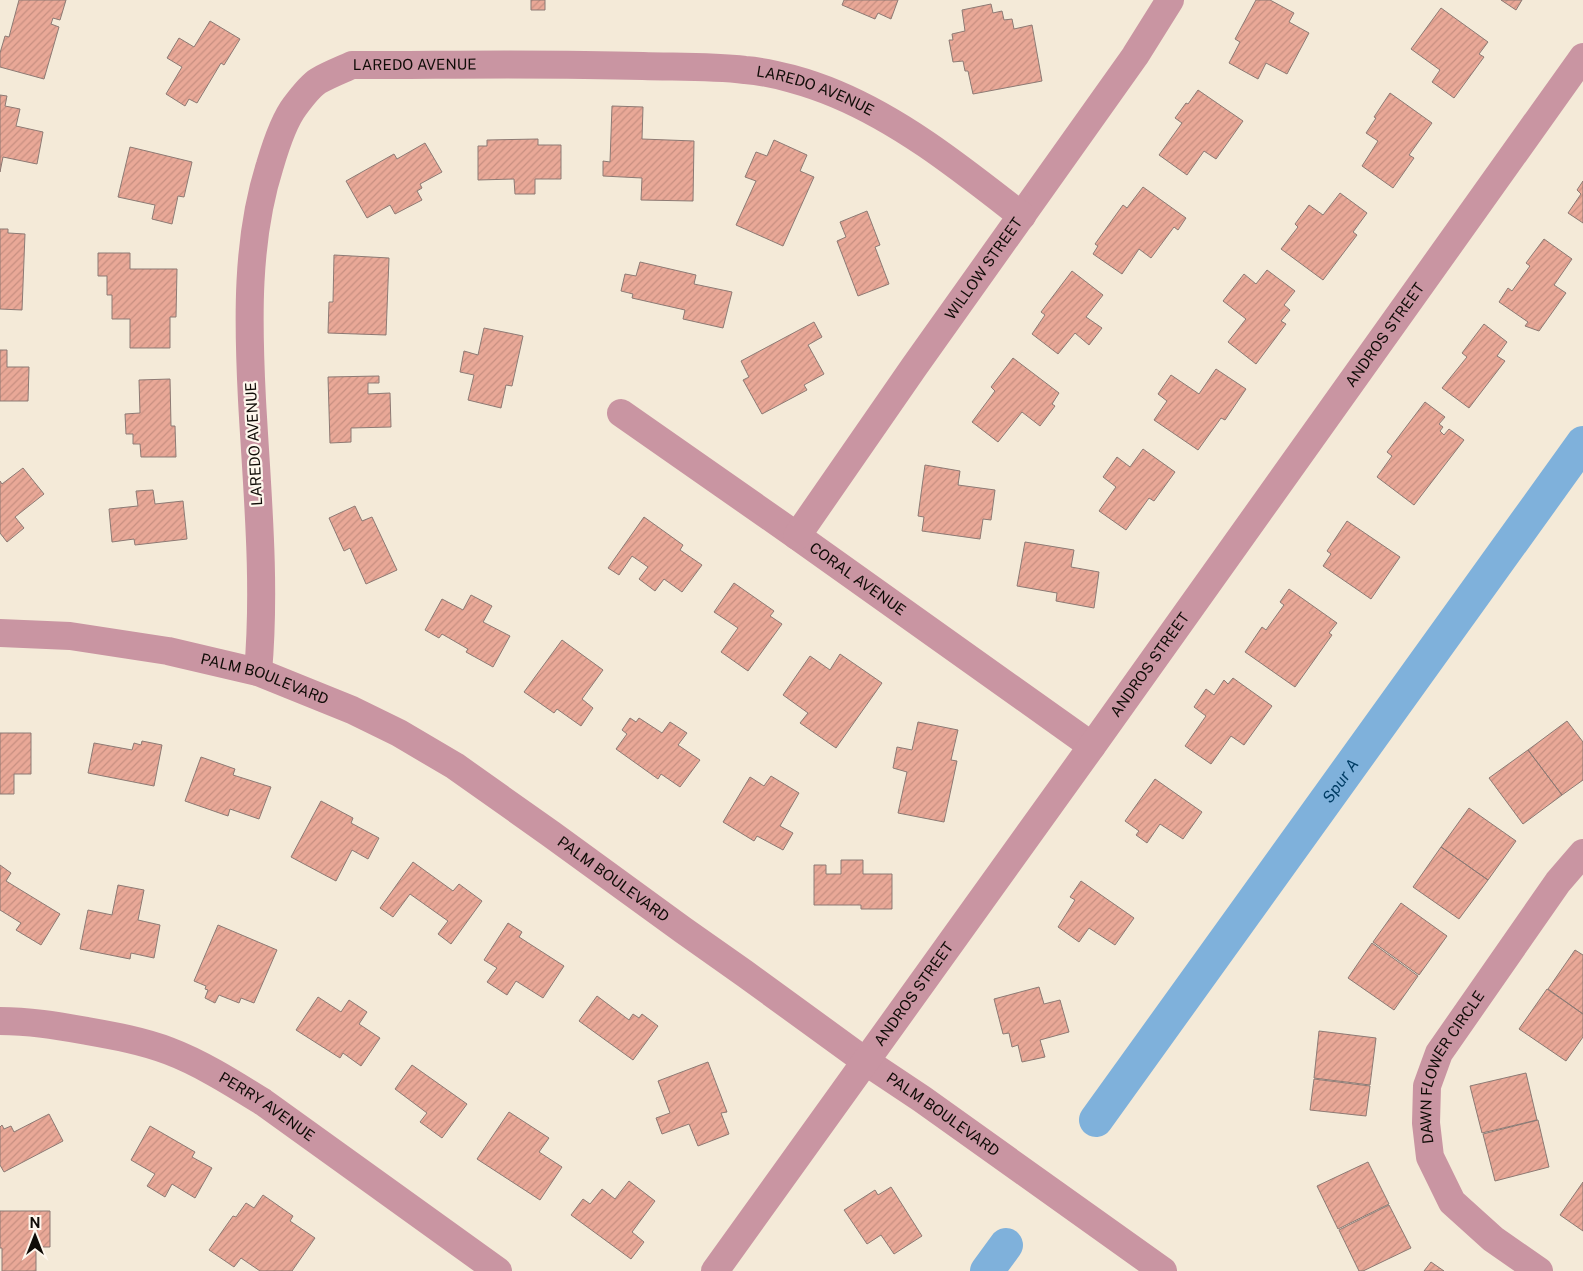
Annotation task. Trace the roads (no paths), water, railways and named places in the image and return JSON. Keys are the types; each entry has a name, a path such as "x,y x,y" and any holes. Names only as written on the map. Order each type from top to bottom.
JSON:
{"street":[{"name":"WILLOW STREET","path":"797,536 914,367 1135,56 1170,0"},
{"name":"ANDROS STREET","path":"715,1271 1583,57"},
{"name":"LAREDO AVENUE","path":"258,672 262,635 262,578 249,317 255,238 262,191 276,145 294,107 316,82 352,65 594,64 746,70 794,80 836,94 886,118 927,145 1022,216"},
{"name":"CORAL AVENUE","path":"621,413 1092,746"},
{"name":"PALM BOULEVARD","path":"0,633 70,636 168,651 258,672 352,710 399,733 455,766 865,1061 922,1099 1163,1271"},
{"name":"DAWN FLOWER CIRCLE","path":"1539,1271 1493,1239 1452,1202 1430,1157 1426,1123 1428,1086 1439,1053 1558,882 1583,853"},
{"name":"PERRY AVENUE","path":"0,1022 19,1021 57,1025 116,1036 169,1051 228,1080 263,1102 498,1271"}],"waterway":[{"name":"Spur A","path":"1096,1120 1583,443"},
{"name":"Spur A","path":"987,1271 1006,1245"}]}
